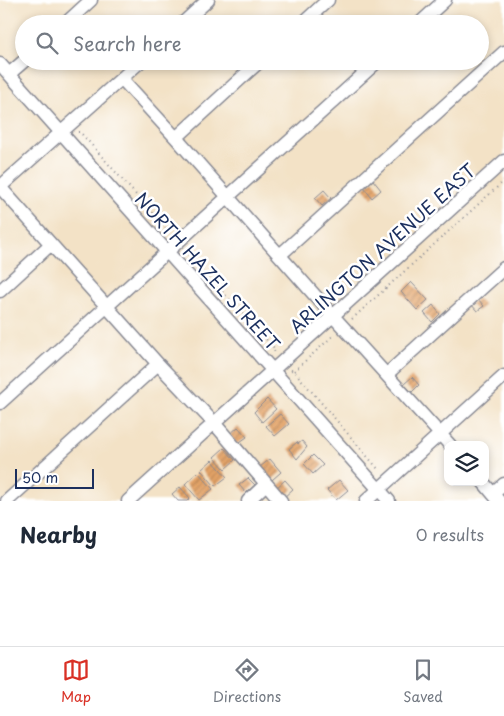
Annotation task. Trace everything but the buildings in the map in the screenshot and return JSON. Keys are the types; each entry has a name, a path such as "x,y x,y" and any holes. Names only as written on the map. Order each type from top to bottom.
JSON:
{"street":[{"path":"75,15 92,0"},
{"path":"192,15 208,0"},
{"path":"312,15 328,0"},
{"path":"429,15 445,0"},
{"path":"489,66 504,52"},
{"name":"NORTH HAZEL STREET","path":"0,64 389,501"},
{"path":"9,74 15,69"},
{"path":"132,70 0,187 158,364 214,422 280,501"},
{"path":"176,138 250,70"},
{"path":"0,403 368,70"},
{"path":"280,255 484,70"},
{"path":"122,79 446,441"},
{"name":"ARLINGTON AVENUE EAST","path":"128,501 502,165"},
{"path":"0,291 52,244"},
{"path":"387,374 504,268"},
{"path":"7,501 158,364"},
{"path":"366,501 504,376"},
{"path":"248,501 266,484"},
{"path":"486,486 496,498 504,484"}],"path":[{"path":"78,132 170,234"},
{"path":"380,470 293,371 504,181"},
{"path":"183,250 187,251 275,349 274,352"}]}
